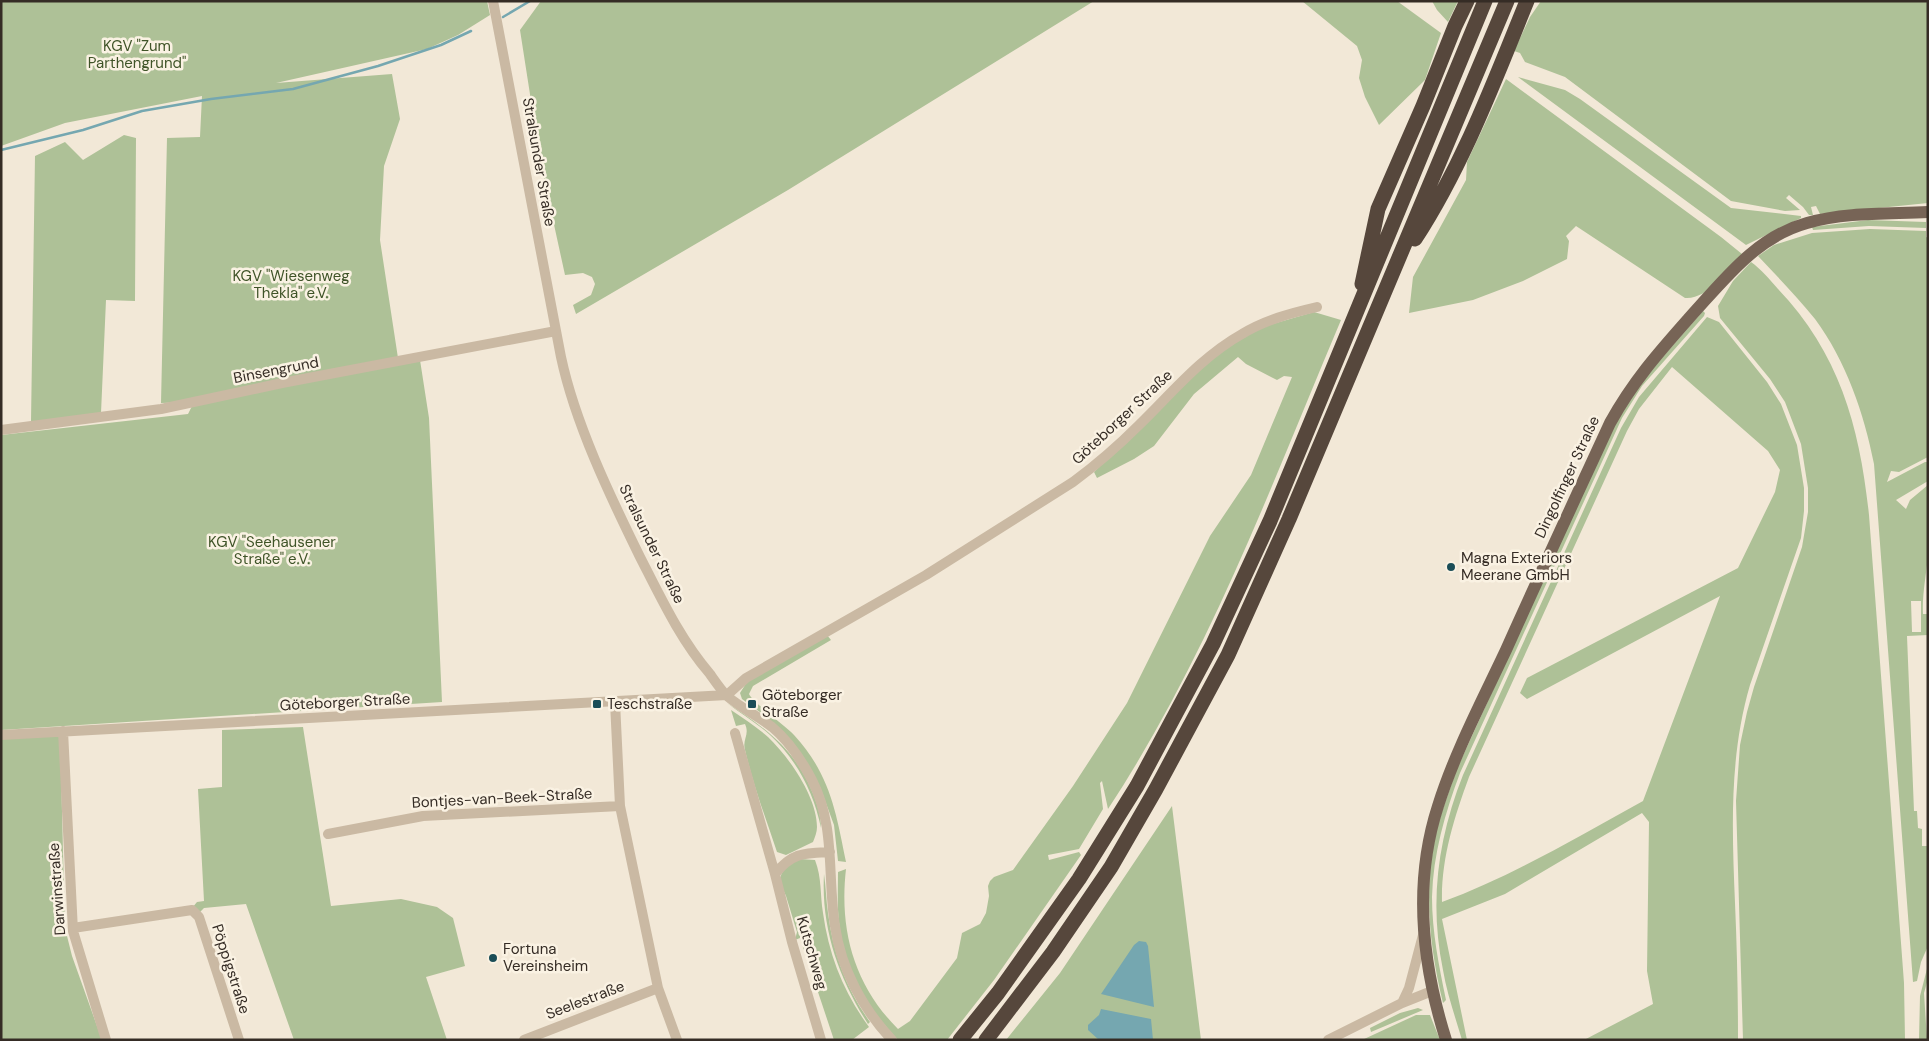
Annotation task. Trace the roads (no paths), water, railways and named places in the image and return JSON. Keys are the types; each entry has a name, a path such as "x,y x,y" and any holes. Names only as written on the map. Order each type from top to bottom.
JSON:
{"highway":[{"path":"960,1040 998,993 1079,879 1137,786 1213,644 1251,563 1485,1"},
{"path":"986,1040 1053,952 1111,867 1156,789 1224,663 1263,579 1507,1"},
{"path":"1393,272 1444,192 1503,60 1527,1"},
{"path":"1512,38 1535,1"},
{"path":"1357,312 1378,209 1423,106 1455,26 1467,2"}],"main road":[{"name":"Dingolfinger Straße","path":"1446,1040 1432,991 1423,934 1425,870 1430,839 1444,787 1610,423 1623,399 1644,369 1732,271 1766,242 1787,230 1808,222 1839,217 1928,212"}],"street":[{"name":"Stralsunder Straße","path":"493,1 565,378 580,420 619,514 683,638 727,695 774,729 800,760 812,781 822,803 829,836 834,926 844,961 862,1002 892,1040"},
{"name":"Göteborger Straße","path":"1,735 727,695 746,678 926,575 1092,468 1216,350 1241,334 1283,315 1317,307"},
{"name":"Binsengrund","path":"1,430 161,408 556,331"},
{"path":"615,702 620,806 658,988 677,1040"},
{"name":"Darwinstraße","path":"63,731 73,928 79,954 106,1040"},
{"name":"Kutschweg","path":"735,734 776,874 792,942 821,1040"},
{"name":"Bontjes-van-Beek-Straße","path":"328,834 423,816 620,806"},
{"path":"776,874 783,863 792,857 802,853 830,852"},
{"name":"Pöppigstraße","path":"73,928 192,910 199,917 239,1040"},
{"path":"1402,1003 1409,988 1423,934"},
{"name":"Seelestraße","path":"524,1040 658,988"},
{"path":"1328,1040 1402,1003 1432,991"}],"water":[{"path":"1139,941 1146,942 1148,946 1154,1007 1101,994 1134,945"},
{"path":"1101,1009 1151,1019 1153,1040 1099,1040 1088,1030 1088,1025 1099,1015"}],"waterway":[{"path":"503,17 530,1"},
{"path":"1,150 83,130 142,111 211,99 293,89 378,66 441,45 471,31"}],"place":[{"name":"Magna Exteriors Meerane GmbH","path":"1451,567"},
{"name":"Teschstraße","path":"597,704"},
{"name":"Göteborger Straße","path":"752,704"},
{"name":"Fortuna Vereinsheim","path":"493,958"}],"park label":[{"name":"KGV \"Zum Parthengrund\"","path":"137,54"},
{"name":"KGV \"Wiesenweg Thekla\" e.V.","path":"291,284"},
{"name":"KGV \"Seehausener Straße\" e.V.","path":"272,550"}]}
